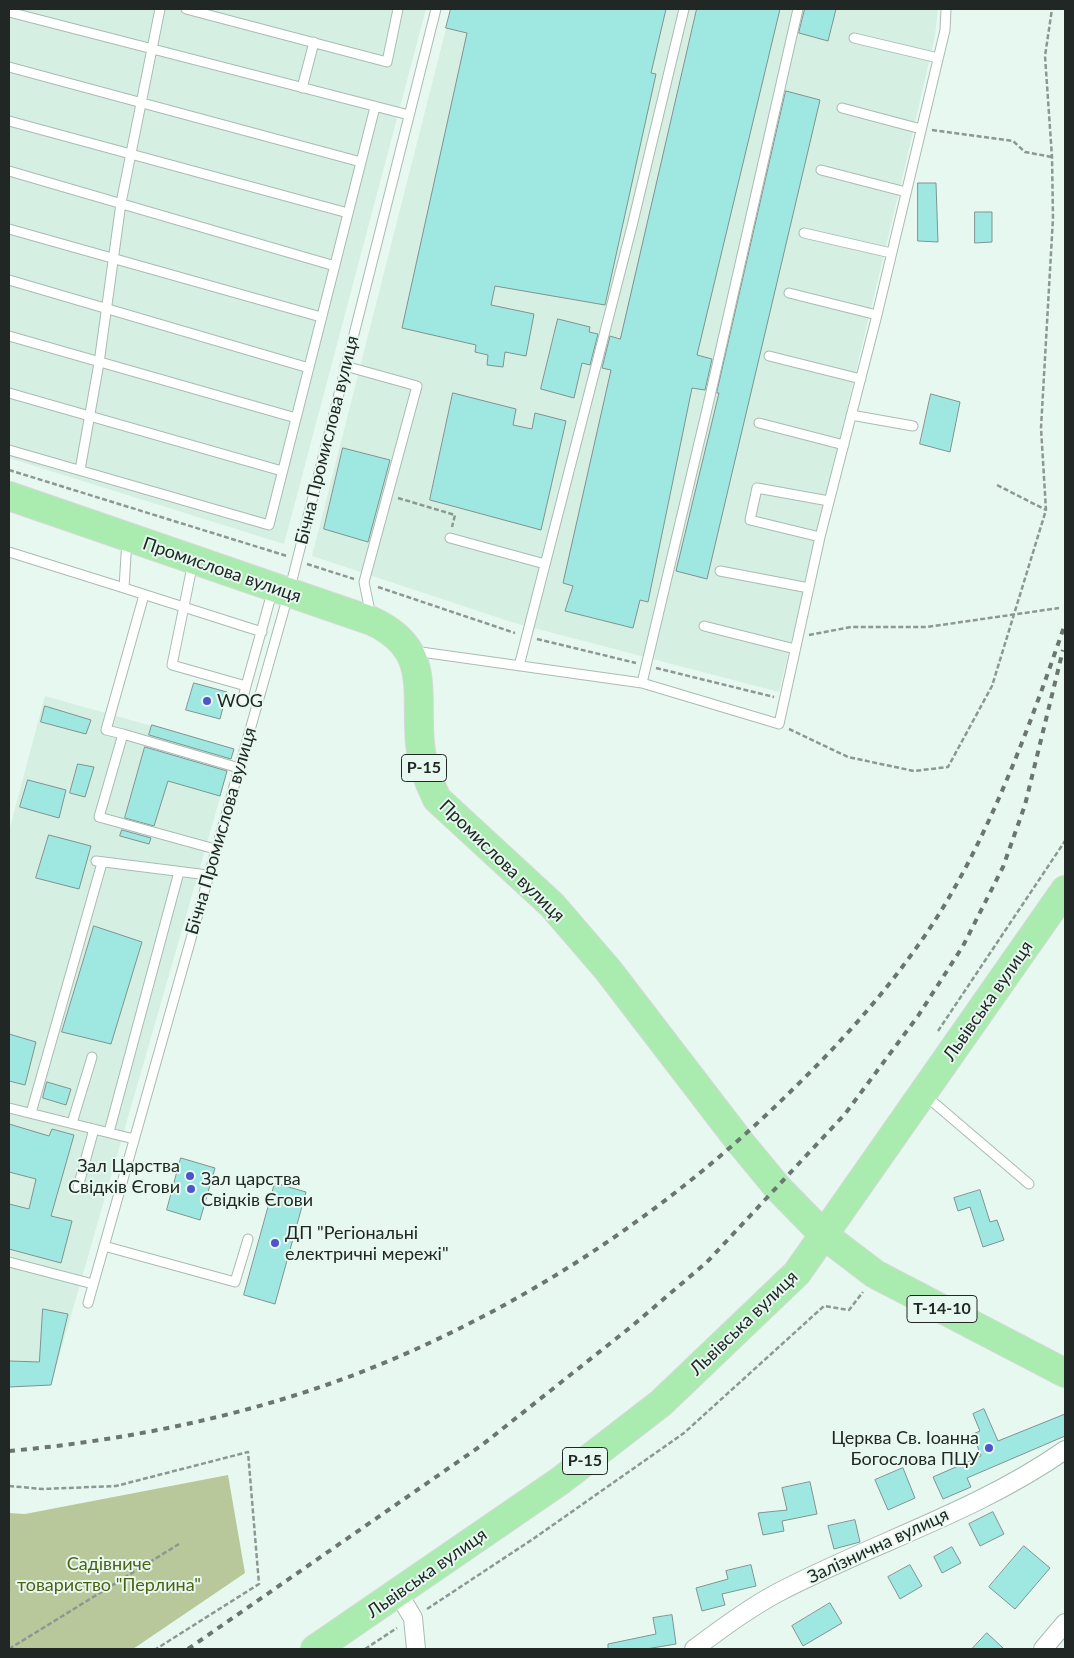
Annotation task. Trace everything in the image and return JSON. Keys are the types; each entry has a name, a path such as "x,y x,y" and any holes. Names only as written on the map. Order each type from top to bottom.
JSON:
{"main road":[{"name":"Промислова вулиця","path":"9,496 372,621 400,638 414,660 418,679 420,745 426,776 437,800 552,905 608,970 740,1142 778,1188 824,1236"},
{"name":"Львівська вулиця","path":"315,1649 560,1481 660,1403 797,1273 1065,890"},
{"name":"Т-14-10","path":"824,1236 875,1274 1065,1374"}],"street":[{"name":"Залізнична вулиця","path":"694,1649 726,1625 778,1592 944,1516 1042,1466 1065,1450"},
{"path":"398,1593 413,1618 416,1649"},
{"path":"1043,1649 1065,1623"}],"lane":[{"path":"80,470 99,363 122,203 140,103 160,9"},
{"path":"186,9 387,62 397,9"},
{"name":"Бічна Промислова вулиця","path":"88,1303 239,768 281,589 345,366 436,9"},
{"path":"519,666 632,226 684,9"},
{"path":"642,683 708,405 798,9"},
{"path":"409,650 642,683 779,724 820,537 877,315 945,30 946,9"},
{"path":"9,12 409,115"},
{"path":"854,38 938,58"},
{"path":"302,88 314,42"},
{"path":"9,67 361,162"},
{"path":"9,450 269,525 375,107"},
{"path":"842,108 921,129"},
{"path":"9,121 348,213"},
{"path":"822,170 906,192"},
{"path":"9,171 335,266"},
{"path":"9,230 321,317"},
{"path":"804,233 891,252"},
{"path":"9,280 309,368"},
{"path":"789,293 877,315"},
{"path":"9,336 296,418"},
{"path":"769,356 861,379"},
{"path":"345,366 417,386 364,582 372,621"},
{"path":"9,393 282,471"},
{"path":"852,415 913,426"},
{"path":"759,422 844,445"},
{"path":"820,537 750,520 757,488 829,501"},
{"path":"124,588 127,538"},
{"path":"450,538 545,564"},
{"path":"9,552 262,632"},
{"path":"194,560 172,665 246,686"},
{"path":"720,570 808,588"},
{"path":"242,702 262,632 281,589"},
{"path":"144,595 106,730 239,768"},
{"path":"704,626 795,649"},
{"path":"123,734 99,817 215,849"},
{"path":"31,1113 99,862 208,876"},
{"path":"109,1132 179,872"},
{"path":"72,1123 92,1056"},
{"path":"924,1094 1029,1184"},
{"path":"9,1108 134,1139"},
{"path":"78,1187 94,1129"},
{"path":"104,1246 236,1282 248,1239"},
{"path":"9,1262 93,1284"}],"path":[{"path":"779,724 848,757 914,771 948,767 992,686 1046,510 1040,428 1053,218 1052,157 1044,56 1052,9"},
{"path":"921,129 1013,141 1025,152 1052,157"},
{"path":"997,485 1046,510"},
{"path":"388,496 455,515 450,538"},
{"path":"308,564 526,636 784,700"},
{"path":"798,638 851,627 928,627 1059,608"},
{"path":"934,1039 1065,842"},
{"path":"365,1649 533,1539 684,1433 824,1306 849,1310 864,1290"},
{"path":"9,1486 43,1489 116,1486 248,1452 259,1584 156,1649"},
{"path":"9,1649 179,1544"}],"shaded area":[{"path":"9,9 426,9 284,544 9,458"},
{"path":"451,9 938,9 935,36 903,175 779,692 511,622 312,556"},
{"path":"45,696 234,749 51,1385 9,1387 9,831"}],"green space":[{"name":"Садівниче товариство \"Перлина\"","path":"228,1475 245,1573 133,1649 9,1649 9,1513 25,1514"}],"building":[{"path":"451,9 666,9 651,73 656,74 605,305 495,286 491,305 534,314 526,356 505,352 503,367 487,365 488,355 475,352 476,345 402,328 467,33 446,28"},
{"path":"697,9 780,9 697,355 712,359 705,390 692,388 648,602 640,600 633,628 565,611 573,586 563,583 611,370 602,368 610,336 620,339"},
{"path":"805,9 836,9 828,41 799,33"},
{"path":"786,91 820,100 707,579 676,571 719,393 717,393"},
{"path":"918,183 936,183 938,242 918,241"},
{"path":"975,212 992,212 992,242 975,243"},
{"path":"558,319 590,327 589,332 598,334 590,365 582,363 574,398 541,389"},
{"path":"453,393 516,409 513,425 532,429 535,413 566,421 541,530 430,500"},
{"path":"931,394 960,402 950,452 920,444"},
{"path":"343,448 390,460 368,542 324,529"},
{"name":"WOG","path":"194,683 227,692 220,719 186,710"},
{"path":"45,706 91,720 86,734 41,722"},
{"path":"152,725 234,749 231,759 149,735"},
{"path":"145,747 227,771 220,796 168,781 154,826 125,818"},
{"path":"78,764 94,767 85,797 70,793"},
{"path":"28,780 66,790 59,818 20,807"},
{"path":"122,830 151,838 149,844 120,836"},
{"path":"49,835 91,846 79,889 36,878"},
{"path":"94,926 142,942 111,1044 62,1032"},
{"path":"9,1034 36,1042 25,1085 9,1081"},
{"path":"47,1082 71,1089 66,1105 43,1098"},
{"path":"9,1124 49,1136 52,1129 74,1135 51,1216 72,1221 61,1263 9,1249 9,1204 29,1209 36,1179 9,1172"},
{"name":"Зал царства Свідків Єгови","path":"181,1158 215,1168 200,1220 167,1210"},
{"name":"ДП \"Регіональні електричні мережі\"","path":"275,1183 306,1192 275,1304 244,1295"},
{"path":"980,1190 990,1222 997,1220 1004,1240 983,1247 970,1207 958,1211 954,1198"},
{"path":"43,1309 68,1314 51,1385 9,1387 9,1361 39,1362"},
{"path":"984,1409 998,1441 1065,1414 1065,1436 967,1478 971,1487 943,1499 933,1477 981,1456 973,1434 980,1431 973,1414"},
{"path":"903,1468 915,1498 888,1510 875,1480"},
{"path":"810,1482 817,1514 782,1521 784,1531 763,1535 758,1513 787,1510 782,1488"},
{"path":"993,1512 1004,1534 980,1546 969,1524"},
{"path":"855,1520 860,1542 834,1549 828,1526"},
{"path":"1024,1546 1050,1568 1015,1609 989,1587"},
{"path":"952,1547 961,1563 942,1573 934,1557"},
{"path":"751,1565 756,1586 722,1594 725,1605 702,1611 696,1588 728,1579 726,1571"},
{"path":"910,1565 922,1586 900,1599 888,1577"},
{"path":"830,1603 842,1623 803,1646 792,1626"},
{"path":"672,1615 676,1644 646,1649 608,1649 608,1644 656,1634 653,1618"},
{"path":"987,1633 1004,1649 972,1649"}],"railway":[{"path":"9,1451 59,1446 158,1430 256,1407 352,1376 452,1332 555,1276 605,1244 700,1173 745,1134 827,1055 900,970 932,925 953,891 990,818 1023,740 1065,624"},
{"path":"188,1649 482,1445 632,1326 707,1262 845,1114 918,1016 963,946 1003,867 1025,805 1063,650"}],"place":[{"name":"WOG","path":"207,701"},
{"name":"Зал Царства Свідків Єгови","path":"190,1176"},
{"name":"Зал царства Свідків Єгови","path":"191,1189"},
{"name":"ДП \"Регіональні електричні мережі\"","path":"275,1243"},
{"name":"Церква Св. Іоанна Богослова ПЦУ","path":"989,1448"}]}
